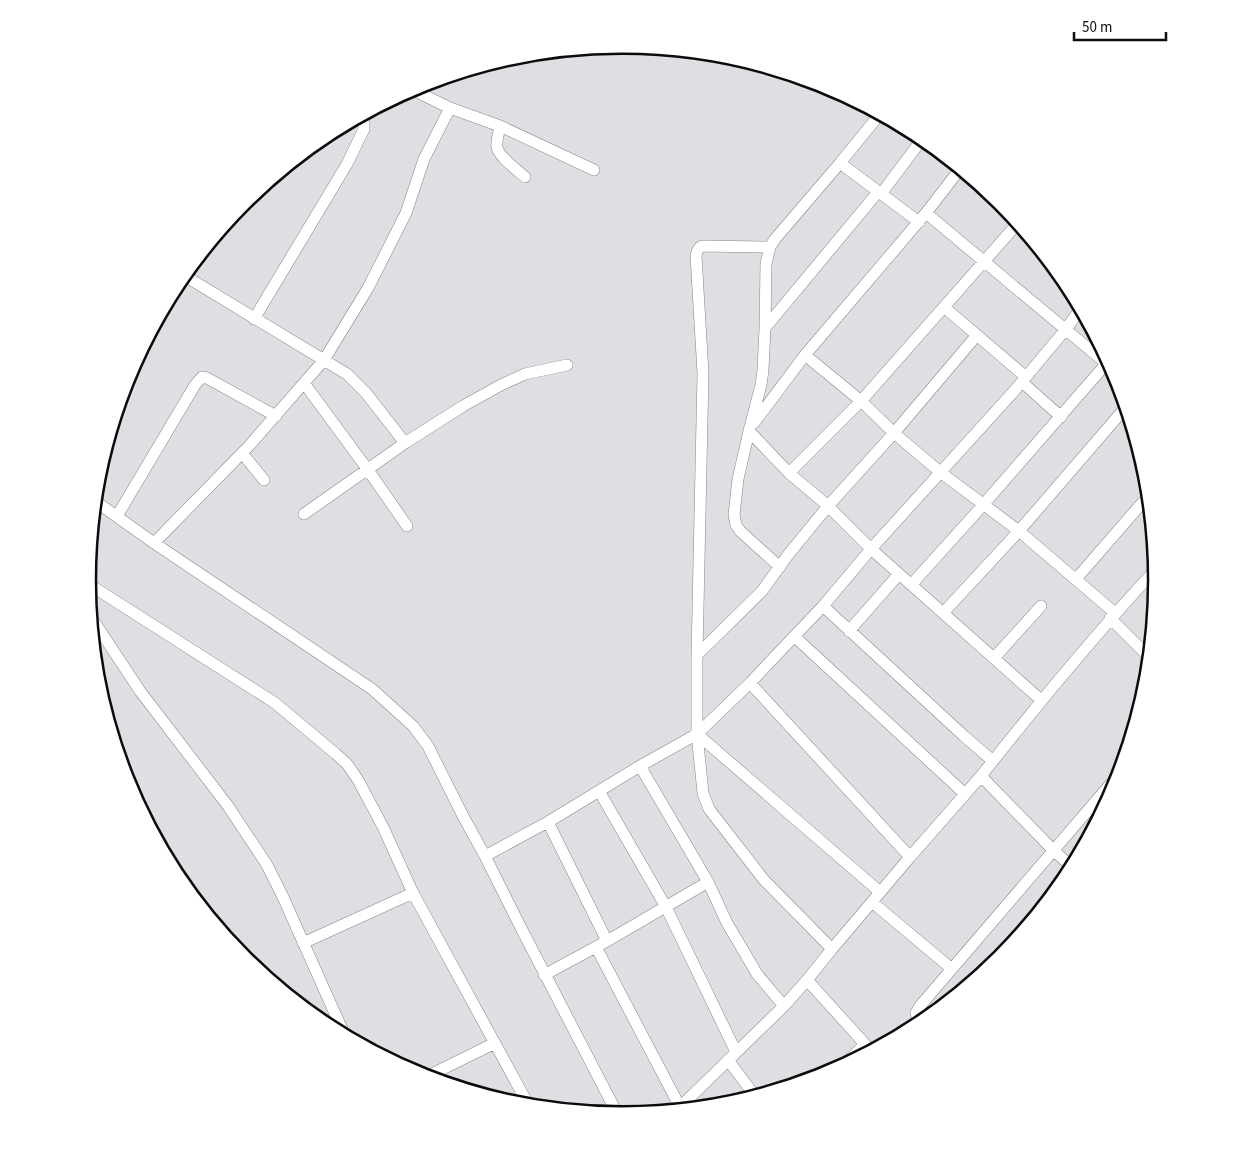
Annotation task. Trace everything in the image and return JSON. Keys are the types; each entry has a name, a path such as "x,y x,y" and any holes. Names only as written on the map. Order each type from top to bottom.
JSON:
{"street":[{"path":"422,94 450,108 500,126 594,170"},
{"path":"154,543 242,453 324,360 368,288 406,212 424,159 450,108"},
{"path":"780,567 740,531 736,525 734,515 738,479 764,370 766,264 770,247 775,239 876,119"},
{"path":"254,319 347,164 364,129 364,121"},
{"path":"500,126 497,146 499,152 525,177"},
{"path":"765,328 880,193 918,145"},
{"path":"840,164 880,193 923,217 984,262 1098,356"},
{"path":"749,431 805,355 923,217 956,174"},
{"path":"789,473 860,401 1013,228"},
{"path":"770,247 702,246 697,250 696,256 703,373 697,734 703,793 709,810 764,880 832,949"},
{"path":"193,276 254,319 346,374 366,394 406,444"},
{"path":"944,307 977,335 1061,417"},
{"path":"485,856 548,822 697,734 750,684 823,606 871,549 1024,380 1076,314"},
{"path":"698,655 762,591 828,506 894,433 977,335"},
{"path":"805,355 940,472 1018,531 1076,579 1113,616 1144,651"},
{"path":"304,514 463,406 524,374 567,364"},
{"path":"912,585 1061,417 1105,371"},
{"path":"117,516 202,377 276,416"},
{"path":"304,383 407,526"},
{"path":"943,613 1018,531 1121,413"},
{"path":"749,431 789,473 828,506 871,549 1041,700"},
{"path":"242,453 264,480"},
{"path":"1076,579 1142,502"},
{"path":"101,505 154,543 372,689 413,726 428,746 613,1106"},
{"path":"849,630 899,574"},
{"path":"684,1103 784,1006 910,856 981,776 1041,700 1148,578"},
{"path":"96,589 276,704 346,764 358,780 384,827 413,893 524,1097"},
{"path":"823,606 964,736 993,760"},
{"path":"994,658 1041,606"},
{"path":"98,628 140,691 228,806 267,865 340,1024"},
{"path":"795,636 965,794"},
{"path":"750,684 910,856"},
{"path":"697,734 880,892"},
{"path":"640,766 708,882 727,923 757,974 784,1006"},
{"path":"981,776 1066,862"},
{"path":"600,791 666,907 736,1052"},
{"path":"917,1016 916,1013 920,1006 1103,793"},
{"path":"548,822 608,941"},
{"path":"544,974 608,941 708,882"},
{"path":"303,943 413,893"},
{"path":"872,902 952,969"},
{"path":"596,947 676,1103"},
{"path":"807,980 867,1046"},
{"path":"437,1072 495,1043"},
{"path":"728,1060 750,1090"}]}
